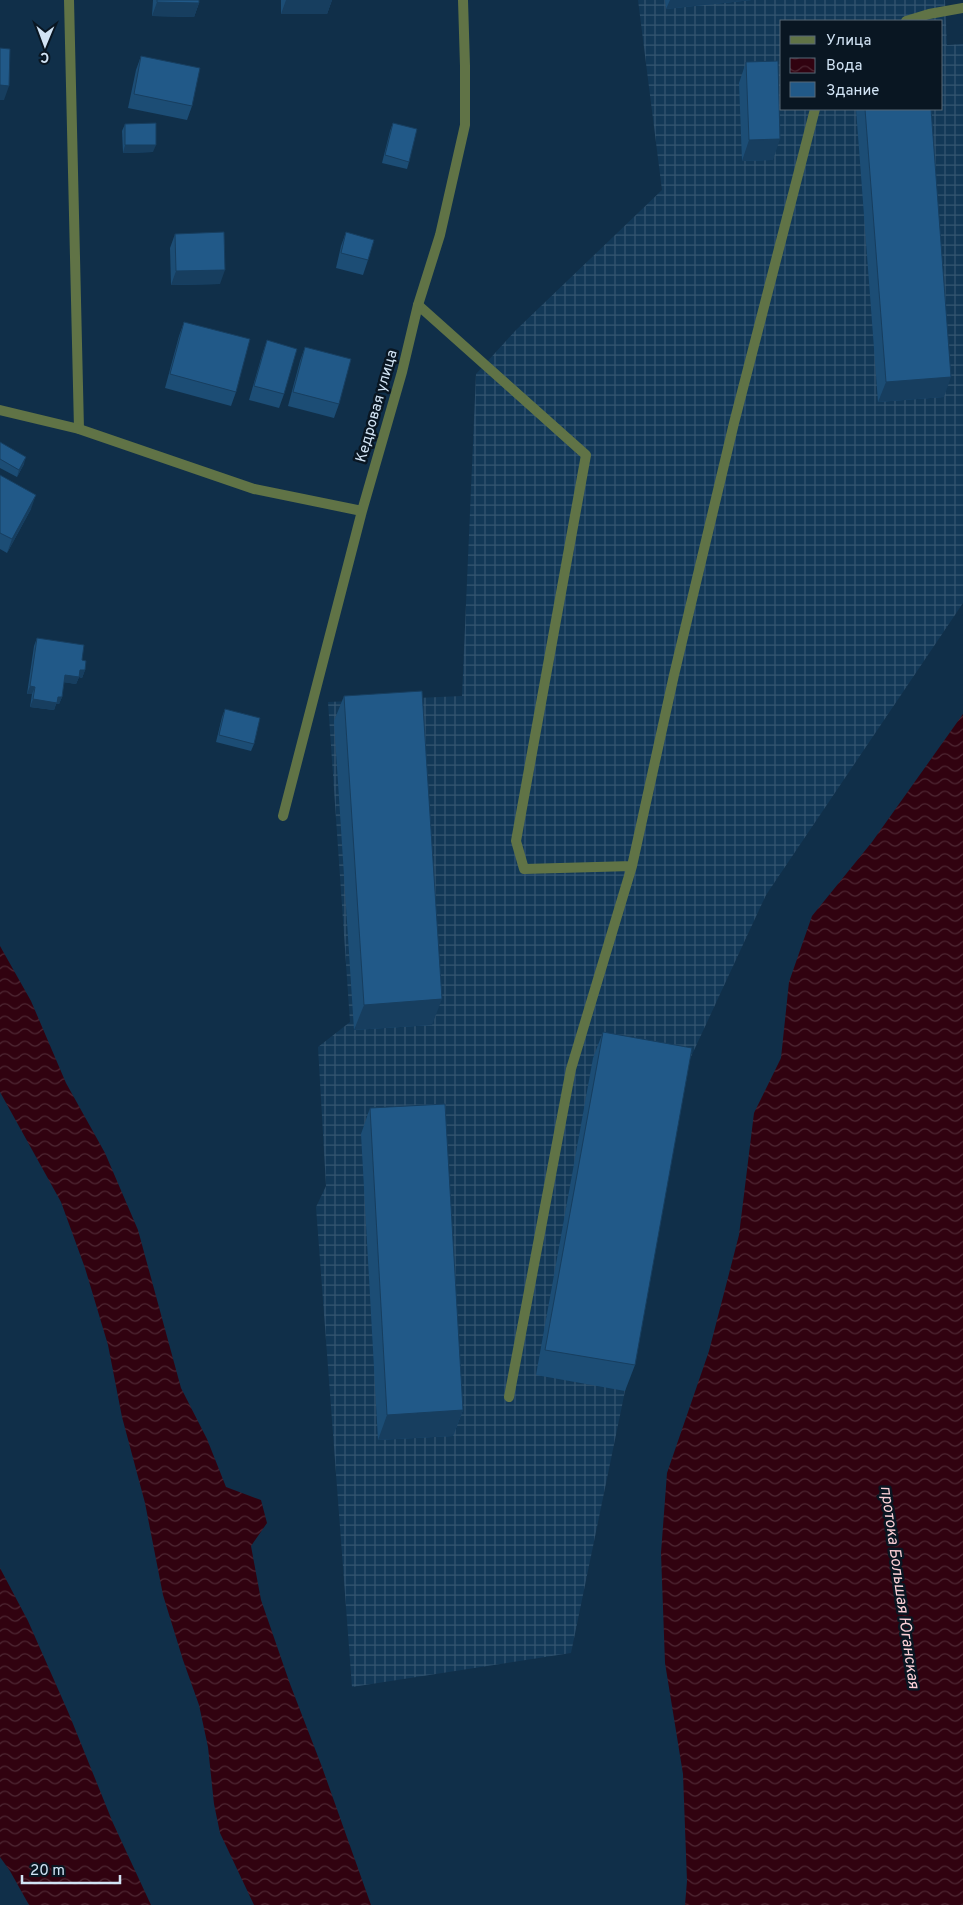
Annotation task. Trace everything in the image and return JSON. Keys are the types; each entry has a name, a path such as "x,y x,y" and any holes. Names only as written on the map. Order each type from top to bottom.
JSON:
{"street":[{"path":"68,0 79,429"},
{"name":"Кедровая улица","path":"283,816 362,511 402,372 418,305 440,235 465,125 463,0"},
{"path":"909,20 929,14 963,8"},
{"path":"509,1397 571,1069 632,866 674,675 734,423 815,110"},
{"path":"418,305 586,455 516,841 524,869 632,866"},
{"path":"0,410 79,429 254,489 362,511"}],"shaded area":[{"path":"638,0 945,0 947,45 963,44 963,603 766,895 683,1074 625,1391 571,1653 352,1687 316,1207 326,1186 318,1047 350,1022 328,702 462,696 476,374 516,330 662,190"}],"water":[{"name":"протока Большая Юганская","path":"963,714 963,1905 685,1905 687,1881 683,1774 665,1663 661,1553 667,1473 709,1351 739,1235 754,1113 781,1058 789,982 812,916 872,842"},
{"path":"0,946 31,1001 66,1083 105,1153 138,1230 181,1388 207,1439 226,1487 261,1500 267,1523 251,1546 261,1600 371,1905 254,1905 220,1833 214,1804 208,1747 199,1705 163,1595 145,1503 122,1417 108,1345 85,1268 61,1202 0,1092"},
{"path":"0,1568 28,1621 69,1714 113,1823 151,1905 29,1905 0,1857"}],"building":[{"path":"157,0 199,0 199,3 157,2"},
{"path":"0,48 10,49 9,86 0,85"},
{"path":"141,56 200,68 192,106 134,94"},
{"path":"778,61 780,139 749,140 746,62"},
{"path":"865,110 931,110 951,377 886,382"},
{"path":"156,123 156,145 125,145 125,124"},
{"path":"393,123 417,129 409,162 385,155"},
{"path":"224,232 225,270 176,271 175,234"},
{"path":"346,232 374,240 368,260 341,253"},
{"path":"184,322 250,339 236,392 170,374"},
{"path":"267,340 297,349 284,394 254,386"},
{"path":"305,347 351,359 339,404 293,392"},
{"path":"0,442 26,457 19,470 0,459"},
{"path":"0,475 36,495 12,539 0,533"},
{"path":"37,638 84,645 82,660 86,661 85,670 80,670 79,677 65,675 62,697 58,697 57,703 33,699 35,687 30,686"},
{"path":"422,691 442,999 364,1005 344,696"},
{"path":"225,709 260,718 254,744 219,735"},
{"path":"603,1032 692,1048 635,1365 545,1350"},
{"path":"445,1104 463,1410 387,1415 370,1108"}]}
